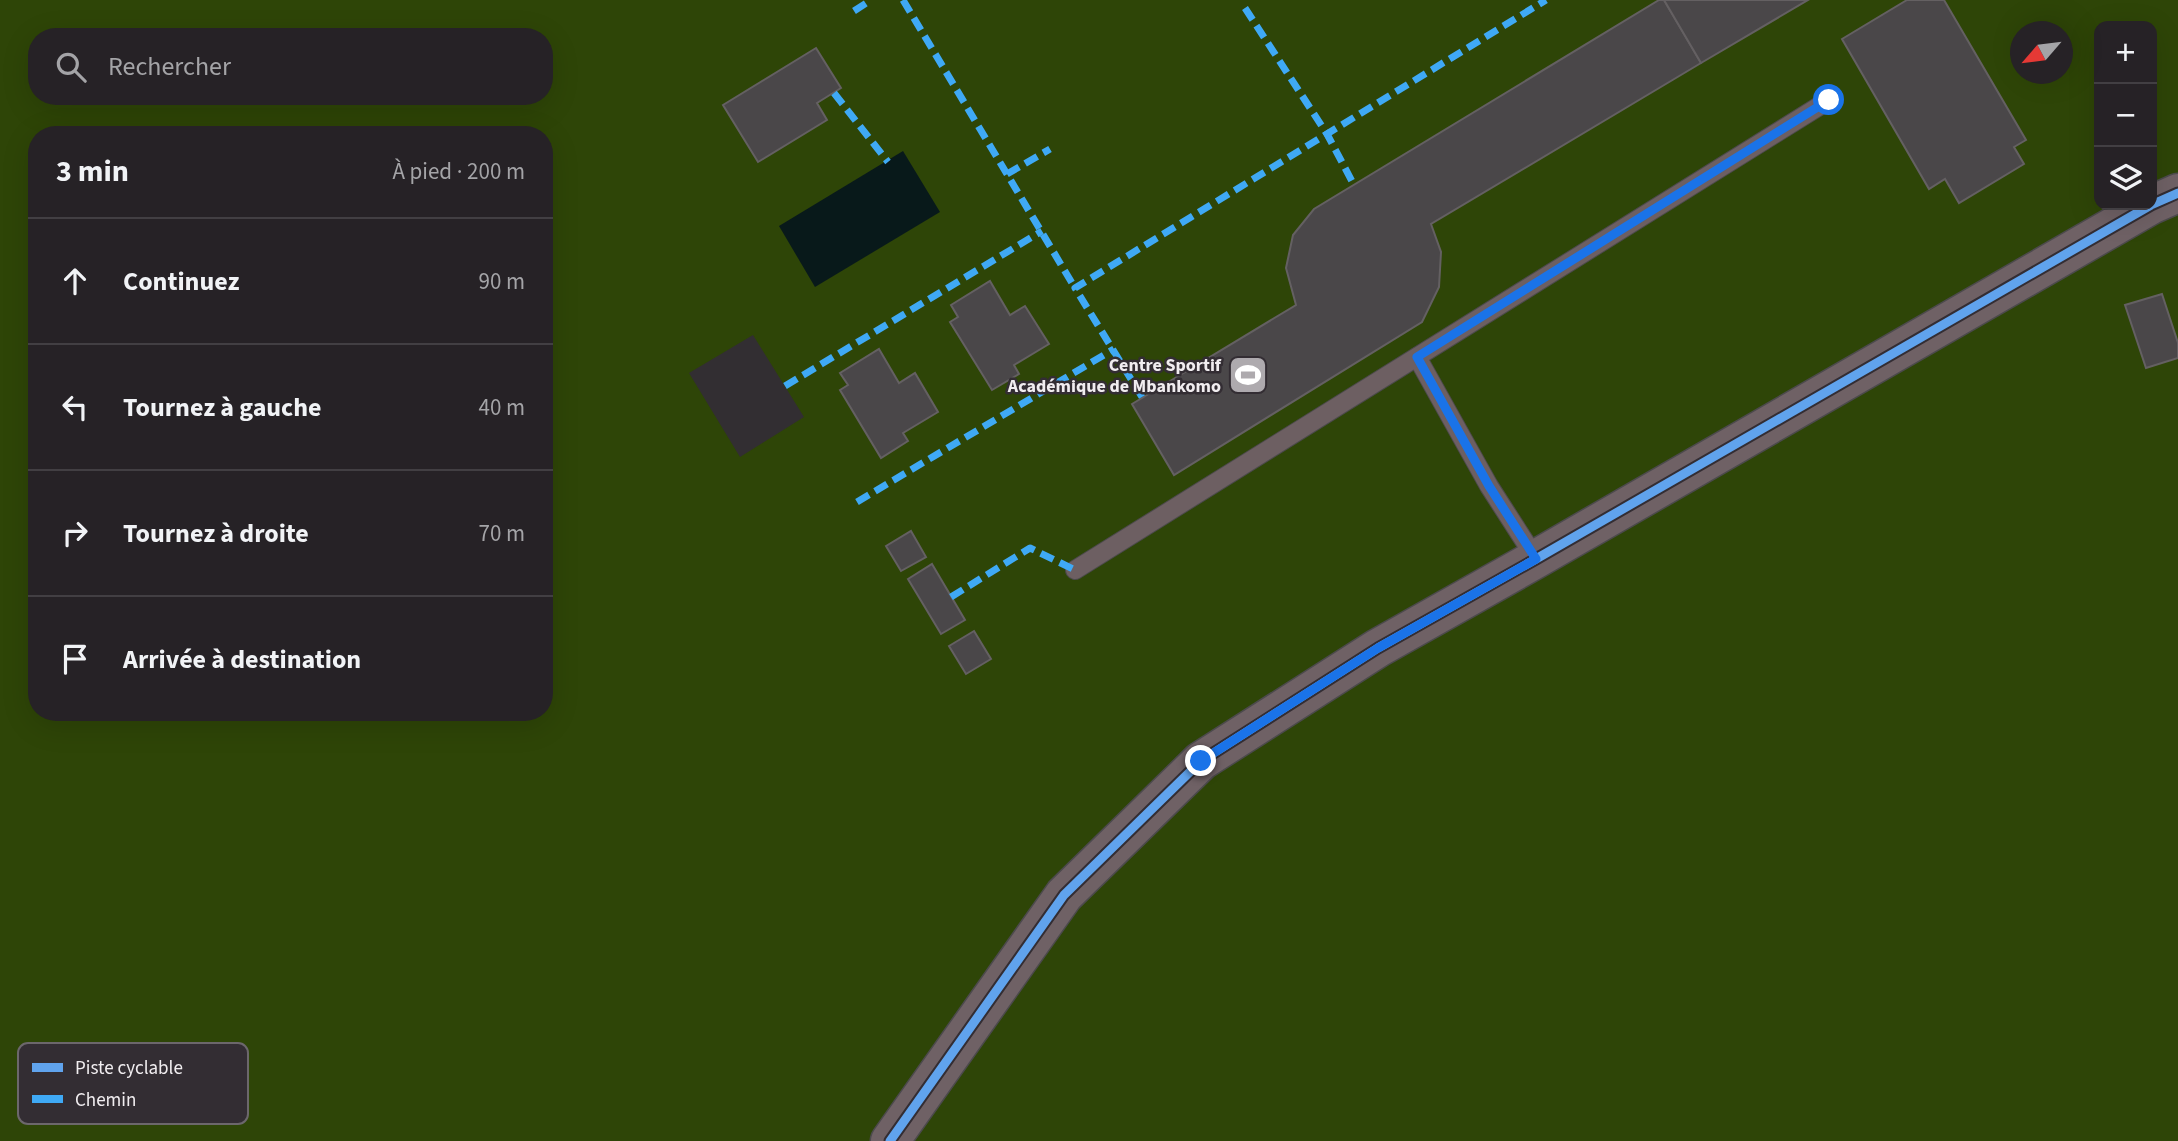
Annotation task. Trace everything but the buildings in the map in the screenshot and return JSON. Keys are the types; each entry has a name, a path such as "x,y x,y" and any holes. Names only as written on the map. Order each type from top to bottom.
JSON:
{"street":[{"path":"890,1141 1064,895 1201,761 1378,648 2151,205 2178,193"}],"lane":[{"path":"1075,570 1829,100"},
{"path":"1417,357 1489,486 1536,559"}],"green space":[{"path":"0,0 2178,0 2178,1141 0,1141","holes":["753,335 804,417 740,457 689,373"]}],"shaded area":[{"path":"903,151 940,212 815,287 779,226"}],"marked path":[{"path":"854,11 871,0"},
{"path":"903,0 1075,288"},
{"path":"1142,397 1075,288 1546,0"},
{"path":"1245,8 1327,134 1354,185"},
{"path":"834,93 888,162"},
{"path":"1007,174 1050,149"},
{"path":"785,386 1042,231"},
{"path":"857,502 1114,349"},
{"path":"951,597 1030,548 1075,570"}],"cycle path":[{"path":"890,1141 1064,895 1201,761 1378,648 2151,205 2178,193"}],"place":[{"name":"Centre Sportif Académique de Mbankomo","path":"1248,375"}],"route":[{"path":"1201,761 1378,648 1536,559 1489,486 1417,357 1829,100"}]}
